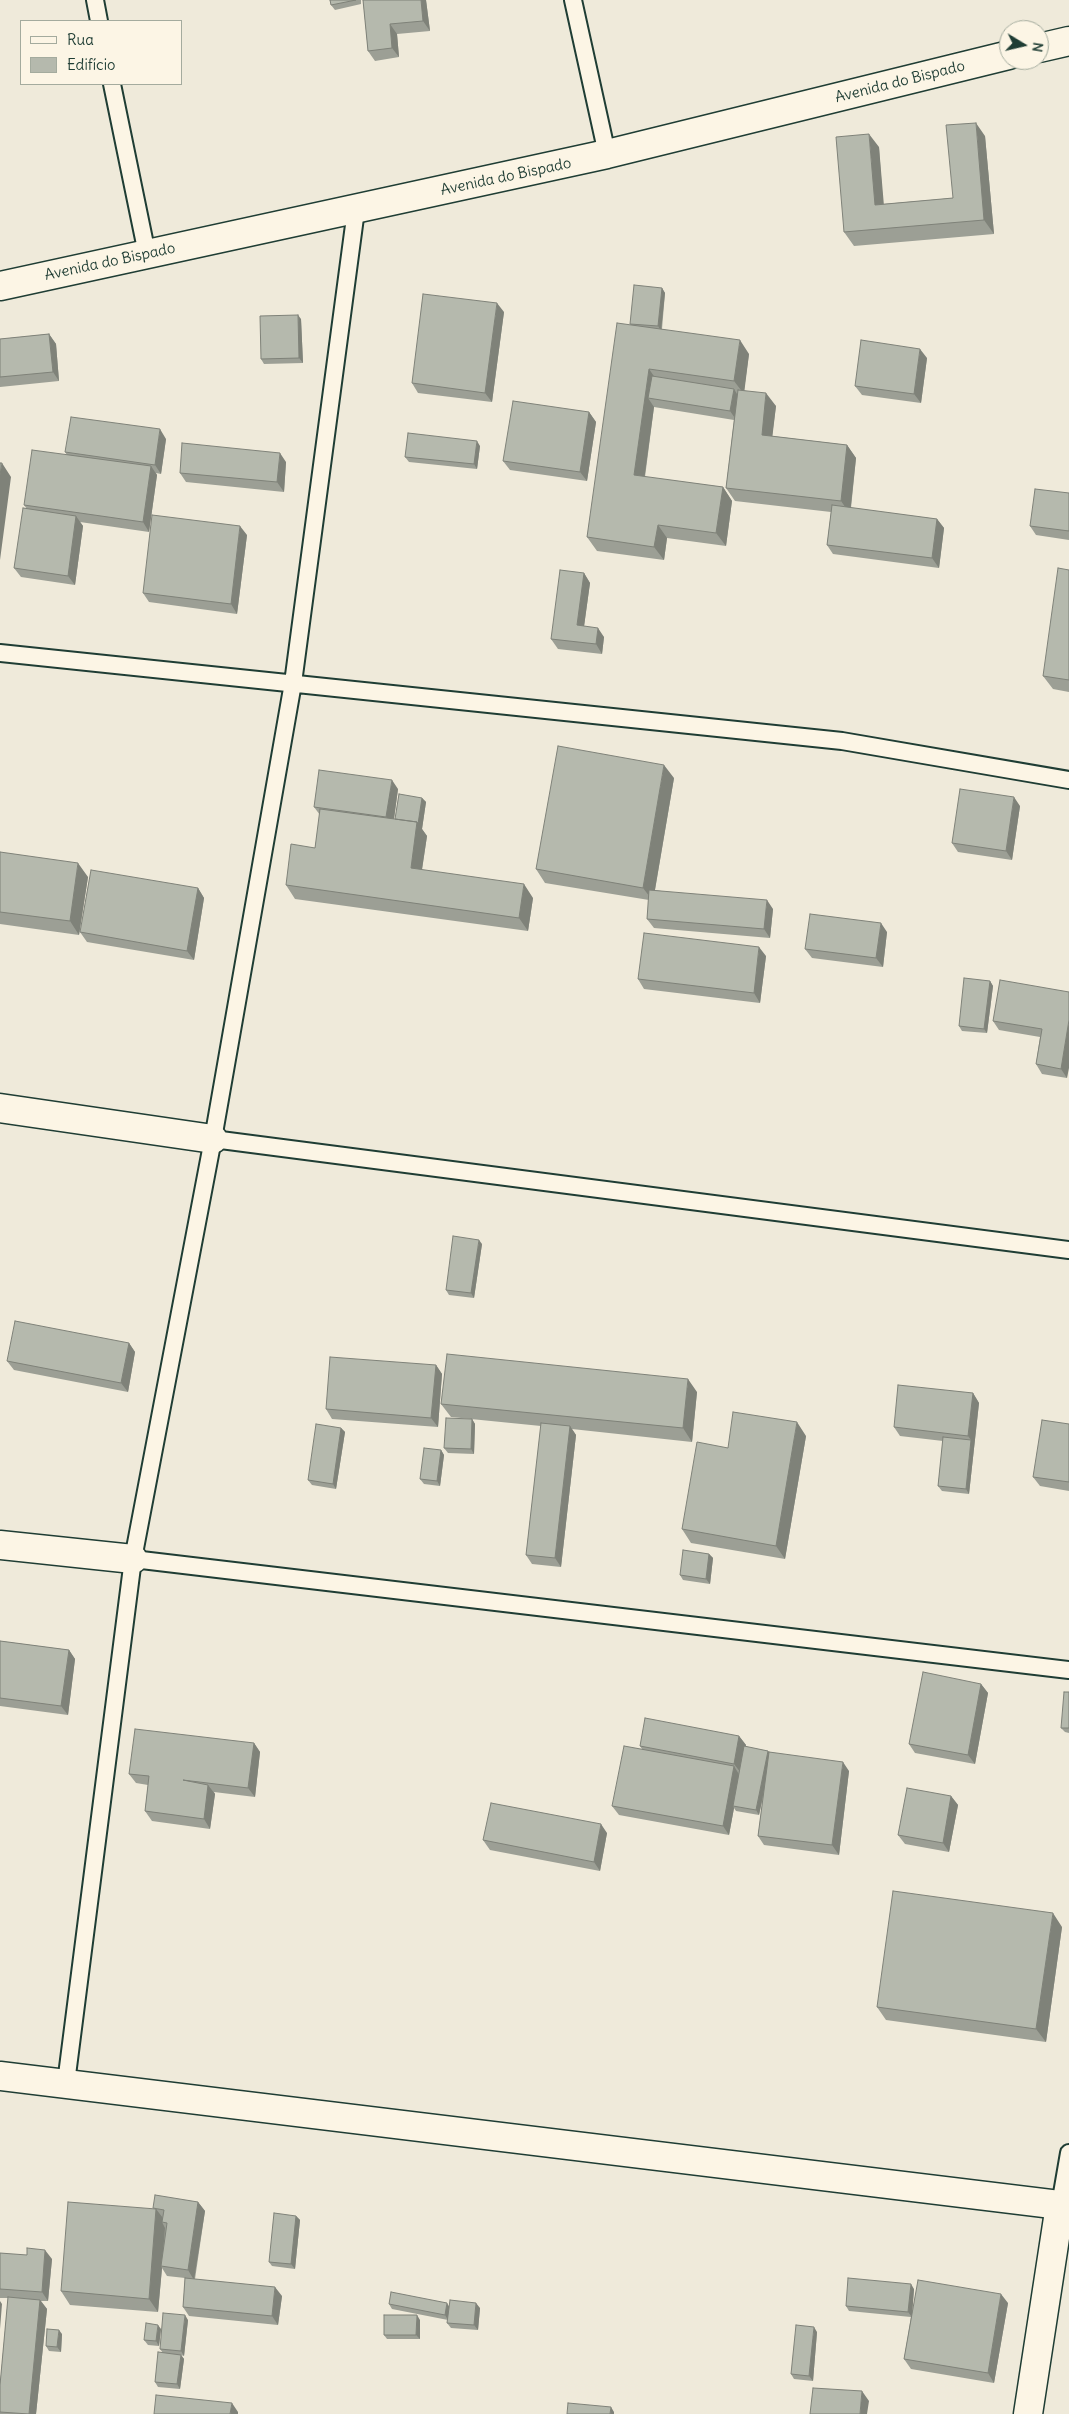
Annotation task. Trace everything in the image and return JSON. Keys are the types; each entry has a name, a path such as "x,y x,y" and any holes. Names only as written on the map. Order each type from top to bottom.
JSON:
{"street":[{"path":"1049,45 1069,40"},
{"name":"Avenida do Bispado","path":"0,286 607,154 999,57"},
{"path":"0,1108 213,1139"},
{"path":"0,1545 133,1559"},
{"path":"0,2076 1065,2205 1028,2414"}],"lane":[{"path":"95,0 99,20"},
{"path":"573,0 607,154"},
{"path":"112,85 147,254"},
{"path":"66,2083 133,1559 213,1139 292,683 356,210"},
{"path":"0,653 842,741 1069,780"},
{"path":"213,1139 1069,1250"},
{"path":"133,1559 1069,1670"},
{"path":"1065,2205 1069,2153"}],"building":[{"path":"330,0 356,0 331,5"},
{"path":"363,0 421,0 423,21 390,24 392,48 368,51"},
{"path":"976,123 984,220 844,232 836,137 869,134 875,205 953,198 946,125"},
{"path":"634,285 662,288 658,326 630,324"},
{"path":"423,294 497,303 485,393 412,383"},
{"path":"298,315 299,358 261,359 260,316"},
{"path":"617,323 740,340 734,381 649,369 634,475 723,487 716,533 658,525 654,547 587,537"},
{"path":"49,334 53,372 0,377 0,339"},
{"path":"861,340 920,349 914,394 855,386"},
{"path":"652,376 734,389 730,411 648,398"},
{"path":"738,390 766,393 762,435 847,445 841,501 726,488"},
{"path":"513,401 589,412 580,472 503,461"},
{"path":"71,417 160,429 155,465 65,452"},
{"path":"408,433 477,441 474,464 405,457"},
{"path":"182,443 280,453 277,482 180,473"},
{"path":"32,450 151,466 143,522 24,505"},
{"path":"1035,489 1069,493 1069,531 1030,526"},
{"path":"832,505 937,519 932,558 827,545"},
{"path":"23,508 76,516 68,576 14,568"},
{"path":"152,515 240,526 231,604 143,593"},
{"path":"1058,568 1069,570 1069,680 1043,676"},
{"path":"560,570 584,573 577,625 598,628 596,644 551,639"},
{"path":"558,746 664,765 643,888 536,869"},
{"path":"319,770 392,780 386,817 314,807"},
{"path":"960,789 1014,797 1006,851 952,843"},
{"path":"399,794 422,798 418,824 417,822 395,819"},
{"path":"320,809 417,822 411,868 524,884 519,918 286,885 291,844 315,848"},
{"path":"0,852 78,863 70,921 0,912"},
{"path":"91,870 198,888 187,951 80,932"},
{"path":"649,890 767,900 764,929 647,919"},
{"path":"810,914 881,923 876,958 805,949"},
{"path":"644,933 759,947 754,993 638,979"},
{"path":"964,978 990,981 984,1029 959,1026"},
{"path":"1000,980 1069,992 1069,1020 1061,1069 1036,1064 1042,1029 993,1021"},
{"path":"453,1236 479,1240 471,1293 446,1290"},
{"path":"15,1321 129,1343 121,1383 7,1361"},
{"path":"447,1354 688,1379 683,1428 441,1404"},
{"path":"330,1357 436,1365 431,1418 326,1409"},
{"path":"898,1385 973,1393 968,1436 894,1427"},
{"path":"733,1412 797,1422 776,1546 682,1529 697,1442 728,1448"},
{"path":"446,1418 472,1419 471,1449 444,1448"},
{"path":"1042,1420 1069,1424 1069,1482 1033,1477"},
{"path":"541,1423 570,1426 555,1558 526,1555"},
{"path":"316,1424 341,1428 333,1484 308,1480"},
{"path":"943,1437 971,1440 966,1489 938,1486"},
{"path":"424,1448 441,1450 437,1481 420,1479"},
{"path":"683,1550 709,1554 706,1579 680,1575"},
{"path":"0,1641 69,1650 61,1706 0,1698"},
{"path":"923,1672 981,1684 968,1755 909,1744"},
{"path":"1064,1692 1069,1692 1069,1728 1061,1728"},
{"path":"645,1718 739,1736 734,1764 640,1746"},
{"path":"135,1729 254,1743 248,1788 183,1780 208,1785 204,1819 145,1811 149,1776 129,1774"},
{"path":"624,1746 734,1766 723,1826 612,1806"},
{"path":"744,1746 768,1751 756,1810 733,1806"},
{"path":"769,1752 843,1762 832,1845 758,1836"},
{"path":"907,1788 951,1796 943,1843 898,1835"},
{"path":"491,1803 601,1824 594,1862 483,1840"},
{"path":"893,1891 1053,1913 1036,2029 877,2007"},
{"path":"155,2195 198,2202 188,2270 161,2266 167,2223 162,2222 164,2210 153,2208"},
{"path":"68,2202 156,2209 149,2299 61,2291"},
{"path":"274,2213 296,2216 291,2264 269,2262"},
{"path":"27,2248 45,2250 42,2292 0,2289 0,2253 27,2255"},
{"path":"185,2278 275,2287 272,2316 183,2307"},
{"path":"848,2278 911,2284 908,2312 846,2306"},
{"path":"918,2280 1001,2294 988,2373 904,2359"},
{"path":"391,2292 447,2303 445,2315 389,2304"},
{"path":"8,2297 40,2300 29,2414 0,2412 0,2385"},
{"path":"450,2300 476,2303 474,2325 447,2323"},
{"path":"163,2313 185,2315 181,2351 160,2349"},
{"path":"384,2315 417,2315 416,2335 384,2335"},
{"path":"146,2323 158,2325 156,2341 144,2340"},
{"path":"796,2325 814,2327 809,2376 791,2374"},
{"path":"47,2329 59,2330 57,2347 46,2346"},
{"path":"158,2352 181,2355 177,2384 155,2382"},
{"path":"813,2388 862,2391 860,2414 810,2414"},
{"path":"156,2395 232,2403 230,2414 154,2414"},
{"path":"568,2403 611,2407 610,2414 567,2414"}]}
